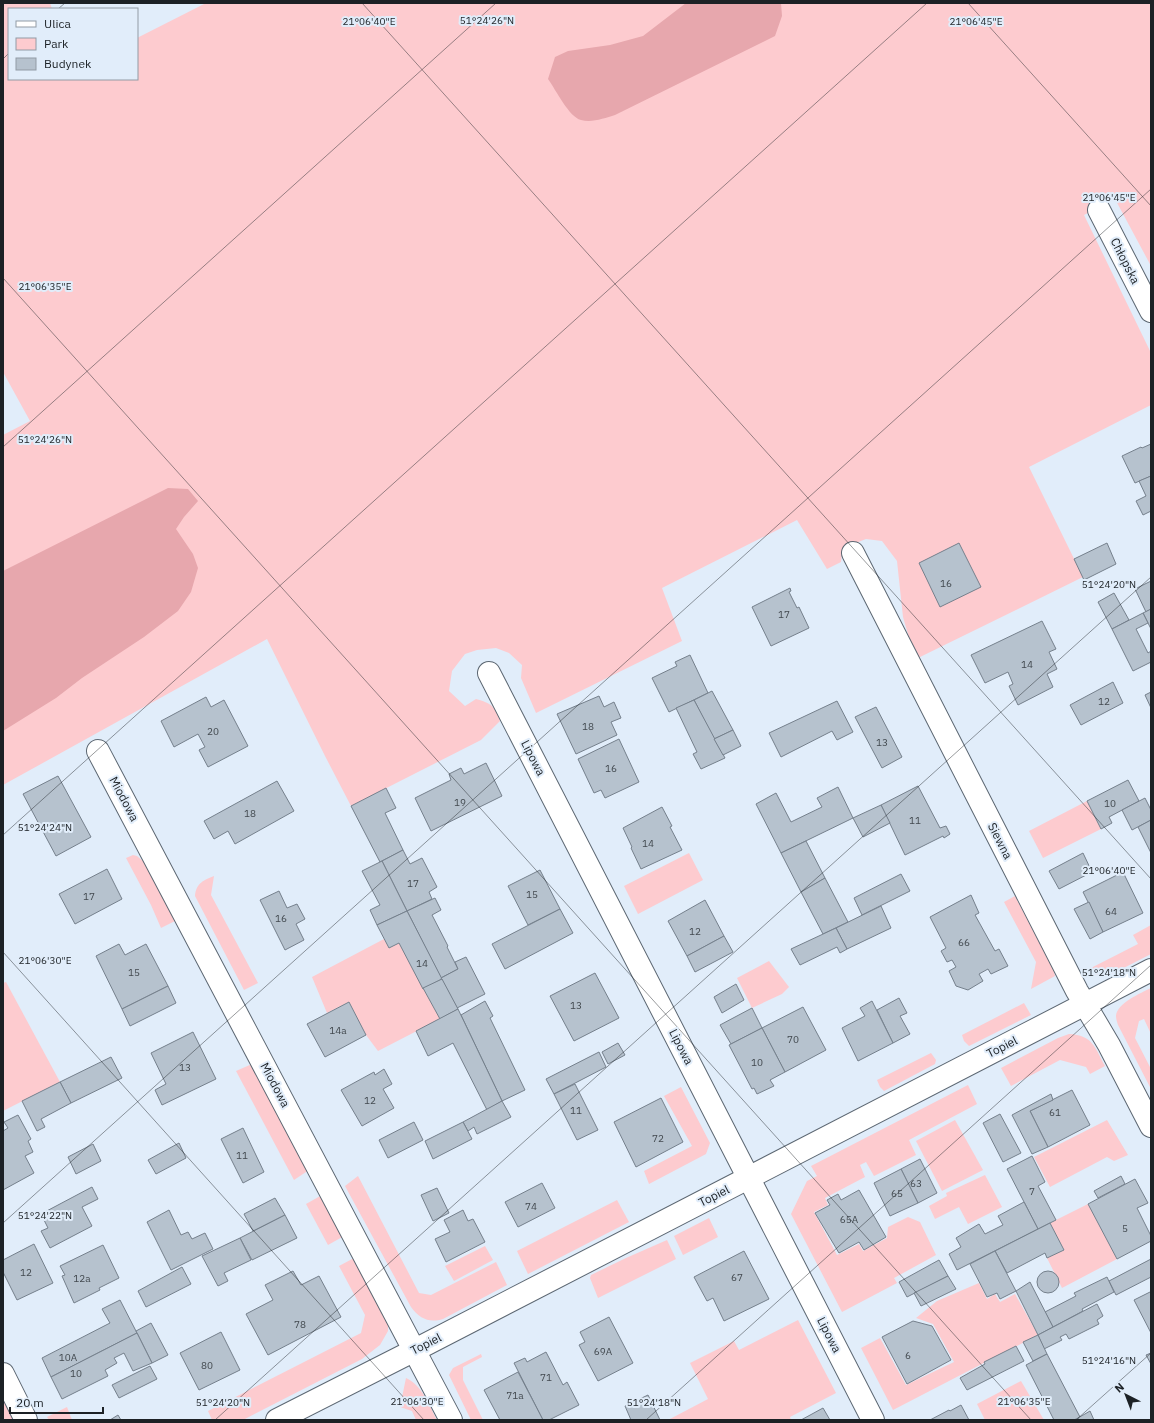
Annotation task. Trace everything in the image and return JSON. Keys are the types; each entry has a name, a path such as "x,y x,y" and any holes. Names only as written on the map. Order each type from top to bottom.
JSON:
{"street":[{"name":"Chłopska","path":"1099,210 1151,311"},
{"name":"Siewna","path":"853,553 1077,991 1110,1045 1151,1126"},
{"name":"Lipowa","path":"489,673 873,1420"},
{"name":"Miodowa","path":"98,751 451,1420"},
{"name":"Topiel","path":"277,1420 1151,970"},
{"path":"3,1374 26,1420"}],"green space":[{"path":"3,3 50,3 52,8 8,8 8,80 138,80 138,37 206,3 1151,3 1151,266 1115,199 1084,215 1151,353 1151,405 1029,467 1083,577 918,658 910,641 903,617 897,561 882,541 866,539 853,544 842,552 841,562 827,569 797,520 662,588 682,641 536,713 521,678 522,665 509,653 496,648 477,650 465,654 452,671 449,691 465,706 476,699 486,702 495,709 500,721 481,740 351,806 267,639 3,785 3,435 30,421 3,372"},
{"path":"1087,801 1101,829 1043,858 1029,831"},
{"path":"689,853 703,880 638,914 624,886"},
{"path":"133,855 137,856 144,862 179,919 161,928 151,905 126,858"},
{"path":"214,876 211,895 258,983 244,990 195,896 199,885"},
{"path":"1015,896 1054,971 1055,976 1031,989 1036,962 1004,902"},
{"path":"1151,925 1151,954 1110,975 1101,976 1091,972 1089,969 1138,944 1133,935"},
{"path":"384,939 389,948 399,943 440,1019 378,1051 366,1035 349,1002 327,1013 312,977"},
{"path":"769,961 789,987 782,994 752,1008 737,978"},
{"path":"6,982 60,1082 3,1111 3,983"},
{"path":"1151,988 1151,1034 1144,1019 1139,1021 1135,1038 1151,1069 1151,1089 1118,1025 1116,1016 1117,1011 1125,1003"},
{"path":"1024,1003 1031,1015 969,1046 964,1041 962,1035"},
{"path":"1069,1034 1077,1035 1088,1040 1096,1048 1105,1066 1090,1074 1086,1067 1060,1060 1011,1086 1001,1068 1058,1038"},
{"path":"931,1053 936,1060 935,1064 884,1091 880,1087 877,1080"},
{"path":"252,1064 309,1170 294,1180 236,1071"},
{"path":"968,1085 977,1104 909,1140 916,1155 874,1176 866,1162 860,1165 865,1177 825,1198 828,1205 814,1212 837,1255 859,1244 863,1251 887,1238 888,1227 908,1217 920,1222 936,1255 894,1278 897,1283 842,1312 791,1214 807,1181 817,1176 811,1166"},
{"path":"681,1087 710,1143 706,1154 649,1184 644,1171 692,1146 664,1096"},
{"path":"955,1120 983,1170 942,1191 916,1141"},
{"path":"1107,1120 1128,1155 1114,1161 1107,1157 1050,1187 1034,1157"},
{"path":"985,1175 1002,1207 968,1224 959,1207 935,1219 929,1206 947,1196 946,1193"},
{"path":"358,1176 419,1293 431,1295 496,1262 507,1285 443,1319 429,1320 421,1317 411,1307 345,1186"},
{"path":"322,1195 344,1236 328,1245 306,1204"},
{"path":"617,1200 629,1222 528,1274 517,1251"},
{"path":"1088,1204 1117,1259 1062,1288 1047,1258 1064,1250 1050,1223"},
{"path":"709,1218 718,1237 683,1255 674,1236"},
{"path":"667,1240 676,1259 598,1298 590,1278 591,1275"},
{"path":"485,1246 493,1260 454,1281 445,1266"},
{"path":"354,1258 388,1322 388,1331 380,1345 362,1359 243,1420 212,1420 208,1411 361,1333 365,1315 339,1266"},
{"path":"979,1283 987,1299 995,1294 1000,1302 1015,1294 1038,1335 893,1410 861,1348 880,1338 906,1385 954,1362 933,1324 916,1318 937,1301"},
{"path":"798,1320 836,1393 790,1417 791,1420 668,1420 708,1399 690,1363 734,1341 739,1350"},
{"path":"481,1354 482,1357 463,1367 463,1380 483,1420 471,1420 449,1375 453,1368"},
{"path":"406,1378 412,1381 421,1390 437,1420 416,1420 412,1411 400,1407"},
{"path":"1021,1381 1044,1420 985,1420 977,1404"},
{"path":"3,1395 15,1420 3,1420"},
{"path":"67,1407 72,1420 49,1420 47,1417"}],"shaded area":[{"path":"686,3 781,3 782,16 775,36 615,115 598,120 585,121 576,118 567,109 548,79 555,57 568,51 610,45 643,36"},
{"path":"168,488 188,489 198,501 176,529 193,554 198,568 191,592 178,611 144,637 82,678 56,698 3,731 3,571"}],"building":[{"path":"1151,444 1151,476 1135,483 1122,456"},
{"path":"1151,476 1151,511 1143,515 1136,501 1146,496 1139,481"},
{"path":"959,543 981,587 940,607 919,563"},
{"path":"1107,543 1116,564 1084,580 1074,559"},
{"path":"1151,581 1151,609 1146,612 1135,589"},
{"path":"790,588 791,591 789,592 797,608 799,607 809,628 771,646 752,607"},
{"path":"1114,593 1129,620 1112,629 1098,602"},
{"path":"1151,609 1151,629 1143,613"},
{"path":"1143,613 1148,623 1136,629 1148,653 1151,651 1151,662 1133,671 1112,629"},
{"path":"1042,621 1056,649 1049,652 1057,669 1047,674 1053,687 1018,705 1009,686 1013,684 1008,672 985,683 971,655"},
{"path":"690,655 708,693 669,712 652,678 677,666 675,662"},
{"path":"1113,682 1123,703 1081,725 1070,705"},
{"path":"712,691 733,730 714,739 694,700"},
{"path":"1151,692 1151,708 1145,695"},
{"path":"599,696 604,707 614,702 621,718 611,722 617,735 576,754 557,714"},
{"path":"206,697 211,707 224,700 248,746 208,767 199,750 205,747 198,734 174,747 161,721"},
{"path":"694,700 725,758 701,769 693,754 697,752 676,708"},
{"path":"837,701 853,732 837,740 832,731 781,757 769,733"},
{"path":"876,707 902,757 882,768 855,717"},
{"path":"733,730 741,746 723,755 714,739"},
{"path":"619,739 639,782 605,798 601,790 594,793 578,759"},
{"path":"486,763 502,796 431,831 415,798 451,780 449,774 461,768 464,774"},
{"path":"58,776 91,837 56,856 23,794"},
{"path":"1128,780 1139,801 1109,817 1112,823 1101,829 1087,801"},
{"path":"277,781 294,811 235,844 228,831 214,839 204,821"},
{"path":"918,786 940,828 946,826 950,834 905,855 881,805"},
{"path":"838,787 853,818 781,853 756,804 776,793 791,822 822,807 817,798"},
{"path":"386,788 396,808 385,813 403,850 380,862 351,806"},
{"path":"1145,798 1151,810 1151,820 1132,830 1122,810"},
{"path":"881,805 890,823 863,837 853,818"},
{"path":"662,807 682,850 641,869 623,828"},
{"path":"1151,820 1151,853 1138,827"},
{"path":"806,841 825,878 801,892 781,853"},
{"path":"403,850 410,864 422,858 437,887 429,892 432,899 407,911 382,861"},
{"path":"1083,853 1092,872 1059,889 1049,871"},
{"path":"382,861 407,911 377,925 370,910 380,905 362,871"},
{"path":"107,869 122,899 75,924 59,894"},
{"path":"540,870 560,909 528,925 508,886"},
{"path":"1123,872 1143,913 1103,932 1083,892"},
{"path":"901,874 910,891 862,915 854,898"},
{"path":"825,878 848,922 823,934 801,892"},
{"path":"279,891 287,908 297,904 305,919 296,924 304,940 285,950 260,900"},
{"path":"971,895 979,913 975,915 995,951 999,949 1008,966 991,974 988,969 979,974 983,981 968,990 956,986 949,971 956,967 952,960 947,962 941,951 946,948 930,917"},
{"path":"435,898 441,910 432,915 458,969 441,978 407,911"},
{"path":"705,900 724,936 687,956 668,921"},
{"path":"1089,902 1103,932 1090,939 1074,909"},
{"path":"881,906 891,928 847,949 836,928"},
{"path":"560,909 573,933 505,969 492,944"},
{"path":"407,911 442,979 423,989 399,943 389,948 377,925"},
{"path":"836,928 847,949 840,953 837,947 800,965 791,949"},
{"path":"724,936 733,952 695,972 687,956"},
{"path":"119,944 125,955 146,944 168,986 122,1009 96,956"},
{"path":"466,957 485,994 457,1008 441,978 458,969 455,962"},
{"path":"595,973 619,1018 574,1041 550,996"},
{"path":"442,979 458,1009 440,1019 423,988"},
{"path":"736,984 744,1000 722,1013 714,997"},
{"path":"168,986 176,1003 130,1026 122,1009"},
{"path":"899,998 907,1013 900,1016 910,1034 893,1043 877,1010"},
{"path":"485,1001 493,1016 490,1018 525,1090 502,1101 461,1015"},
{"path":"872,1001 893,1043 858,1061 842,1028 865,1016 860,1008"},
{"path":"349,1002 366,1035 325,1057 307,1024"},
{"path":"803,1007 826,1050 785,1072 762,1028"},
{"path":"752,1008 762,1028 731,1044 720,1025"},
{"path":"458,1009 502,1101 487,1110 453,1043 428,1056 416,1031"},
{"path":"762,1028 785,1072 770,1080 774,1086 757,1094 754,1088 752,1089 729,1045"},
{"path":"193,1032 216,1079 162,1105 155,1090 166,1084 151,1053"},
{"path":"618,1043 625,1055 608,1064 602,1052"},
{"path":"599,1052 606,1067 554,1094 546,1079"},
{"path":"111,1057 122,1078 71,1103 60,1082"},
{"path":"384,1069 392,1084 383,1089 394,1108 362,1126 341,1090 374,1072 375,1075"},
{"path":"60,1082 71,1103 41,1119 45,1127 37,1131 22,1101"},
{"path":"575,1084 598,1130 577,1140 554,1094"},
{"path":"1072,1090 1090,1125 1048,1147 1030,1111"},
{"path":"1051,1094 1053,1100 1030,1111 1048,1147 1032,1154 1012,1115"},
{"path":"661,1098 683,1142 636,1167 614,1122"},
{"path":"502,1101 511,1117 477,1134 474,1127 468,1131 463,1122"},
{"path":"1000,1114 1021,1153 1003,1162 983,1123"},
{"path":"18,1115 31,1139 28,1141 33,1152 25,1156 34,1173 3,1190 3,1131 8,1128 4,1122"},
{"path":"414,1122 423,1140 388,1158 379,1140"},
{"path":"463,1122 472,1139 433,1159 425,1141"},
{"path":"243,1128 264,1172 243,1183 221,1139"},
{"path":"179,1143 186,1158 156,1174 148,1160"},
{"path":"93,1144 101,1161 76,1174 68,1157"},
{"path":"1032,1156 1045,1182 1038,1186 1056,1220 1038,1229 1007,1169"},
{"path":"920,1159 937,1193 918,1203 901,1169"},
{"path":"901,1169 918,1203 890,1216 874,1183"},
{"path":"1121,1176 1125,1184 1098,1198 1094,1191"},
{"path":"1135,1179 1148,1203 1137,1208 1151,1236 1151,1241 1117,1259 1088,1204"},
{"path":"542,1183 555,1208 518,1227 505,1202"},
{"path":"92,1187 98,1199 82,1207 92,1226 50,1248 41,1231 48,1228 41,1214"},
{"path":"437,1188 449,1213 433,1221 421,1195"},
{"path":"859,1190 886,1237 864,1250 859,1242 839,1253 815,1213 830,1205 827,1200 838,1194 841,1200"},
{"path":"275,1198 285,1215 253,1231 244,1214"},
{"path":"1024,1202 1038,1229 957,1270 949,1254 961,1247 956,1238 979,1224 985,1234 1003,1225 998,1216"},
{"path":"169,1210 181,1235 188,1232 192,1239 205,1233 213,1249 171,1270 147,1222"},
{"path":"463,1210 468,1221 473,1219 485,1242 446,1262 435,1239 450,1232 444,1220"},
{"path":"285,1215 297,1238 252,1260 240,1238"},
{"path":"1050,1223 1064,1250 1047,1258 1045,1253 1007,1273 995,1251"},
{"path":"240,1238 251,1260 224,1273 228,1281 218,1286 202,1256"},
{"path":"34,1244 53,1283 17,1300 3,1272 3,1260"},
{"path":"103,1245 119,1278 99,1288 100,1290 74,1303 62,1276 65,1275 60,1266"},
{"path":"744,1251 769,1299 724,1321 713,1298 707,1301 694,1277"},
{"path":"995,1251 1016,1291 1000,1299 997,1293 987,1297 970,1264"},
{"path":"1151,1259 1151,1277 1116,1295 1109,1281"},
{"path":"939,1260 948,1276 907,1297 899,1282"},
{"path":"182,1267 191,1284 146,1307 138,1291"},
{"path":"293,1271 301,1285 319,1276 341,1317 268,1355 246,1314 273,1300 265,1285"},
{"path":"1048,1271 1056,1274 1059,1282 1056,1290 1048,1293 1040,1290 1037,1282 1040,1274"},
{"path":"948,1276 956,1289 921,1306 914,1293"},
{"path":"1107,1277 1114,1292 1053,1327 1045,1312 1076,1296 1074,1293"},
{"path":"1030,1282 1053,1327 1038,1335 1016,1291"},
{"path":"1150,1292 1151,1293 1151,1333 1134,1300"},
{"path":"120,1300 137,1333 51,1377 42,1358 110,1323 102,1309"},
{"path":"1097,1304 1103,1316 1097,1320 1099,1324 1069,1339 1066,1334 1060,1337 1062,1340 1044,1349 1038,1335"},
{"path":"609,1317 633,1363 598,1381 579,1345 585,1342 580,1332"},
{"path":"913,1321 932,1326 951,1360 907,1384 882,1337"},
{"path":"151,1323 168,1355 152,1363 136,1331"},
{"path":"221,1332 240,1370 199,1390 180,1353"},
{"path":"137,1333 152,1363 133,1371 124,1353 114,1358 117,1363 105,1370 108,1376 62,1399 51,1377"},
{"path":"1038,1335 1047,1354 1033,1361 1023,1342"},
{"path":"1016,1346 1024,1361 967,1390 960,1378 985,1364 984,1362"},
{"path":"546,1352 563,1385 567,1382 579,1405 549,1420 543,1420 514,1363 525,1358 527,1362"},
{"path":"1151,1353 1151,1364 1146,1355"},
{"path":"1047,1354 1080,1417 1074,1420 1054,1420 1026,1365"},
{"path":"150,1366 157,1379 119,1398 112,1385"},
{"path":"518,1372 543,1420 500,1420 484,1390"},
{"path":"648,1395 660,1420 631,1420 625,1406"},
{"path":"961,1405 969,1420 930,1420 949,1410 950,1411"},
{"path":"823,1408 830,1420 801,1420"},
{"path":"1090,1411 1094,1420 1079,1420 1078,1418"},
{"path":"118,1415 121,1420 110,1420"}]}
